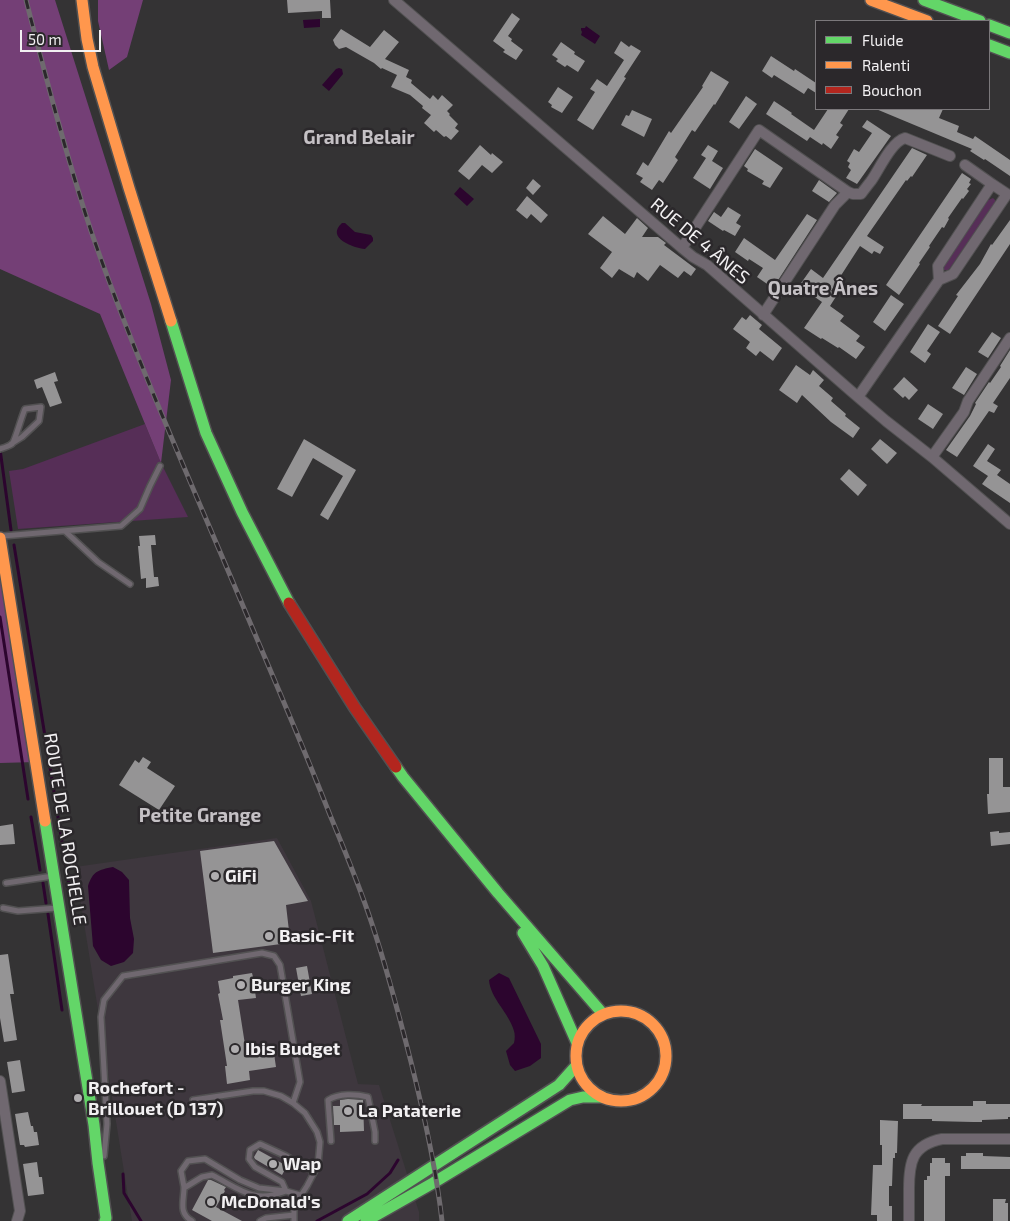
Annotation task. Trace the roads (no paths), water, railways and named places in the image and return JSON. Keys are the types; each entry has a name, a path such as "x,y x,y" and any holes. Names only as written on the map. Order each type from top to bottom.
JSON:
{"main road":[{"path":"82,0 93,66 129,188 206,433 242,512 294,612 403,777 603,1014"},
{"path":"871,0 923,20"},
{"path":"924,0 977,20"},
{"path":"990,25 1010,33"},
{"path":"990,45 1010,53"},
{"name":"ROUTE DE LA ROCHELLE","path":"0,537 94,1126 106,1218 111,1219 114,1212 104,1159 94,1126"},
{"path":"499,893 543,966 577,1043"},
{"path":"617,1011 632,1012 646,1018 657,1029 664,1042 666,1057 664,1072 656,1085 645,1095 631,1100 616,1101 602,1097 590,1090 581,1079 576,1066 575,1054 577,1043 583,1031 592,1021 603,1014 617,1011"},
{"path":"348,1221 559,1085 576,1066"},
{"path":"366,1221 570,1100 583,1097 602,1097"}],"street":[{"name":"RUE DE 4 ÂNES","path":"394,0 682,248 706,265 886,421 932,457 1010,524"},
{"path":"682,248 759,130 853,194 860,194 900,139 905,138 950,156"},
{"path":"858,397 939,280 953,274 1008,195 965,165"},
{"path":"939,280 938,266 992,184"},
{"path":"763,316 835,205 848,192"},
{"path":"932,457 964,412 968,401 1010,338"},
{"path":"0,1081 20,1211 17,1221"},
{"path":"909,1221 910,1167 918,1150 925,1145 942,1139 1010,1139"}],"lane":[{"path":"0,449 11,444 22,437 40,421 41,408 25,409 16,438 11,444"},
{"path":"0,537 121,526 140,509 160,466"},
{"path":"65,531 98,562 130,584"},
{"path":"6,883 54,876"},
{"path":"3,908 18,911 59,908"},
{"path":"104,1159 107,1124 101,1017 104,1000 123,976 262,952 274,956 280,965 300,1082 293,1103"},
{"path":"193,1100 253,1092 264,1092 281,1096 305,1113 317,1132 320,1142 318,1165 294,1206 294,1219 266,1218 260,1221"},
{"path":"331,1141 328,1100 334,1096 359,1095 368,1097 375,1141"},
{"path":"286,1190 282,1182 255,1167 249,1159 250,1150 260,1144 314,1172"},
{"path":"192,1221 184,1212 184,1188 181,1171 188,1161 205,1159 240,1180 259,1188 286,1190 300,1195"},
{"path":"184,1188 202,1177 212,1174 252,1196 262,1197 286,1190"}],"waterway":[{"path":"0,449 11,530"},
{"path":"14,545 55,798"},
{"path":"0,617 28,799"},
{"path":"57,811 75,923"},
{"path":"31,817 40,870"},
{"path":"43,883 46,903"},
{"path":"48,914 62,1010"},
{"path":"317,1221 367,1194 390,1173 398,1160"},
{"path":"123,1174 124,1193 141,1221"}],"railway":[{"path":"26,0 73,174 107,276 160,410 307,758 367,910 388,975 416,1082 433,1161 442,1221"}],"place":[{"name":"GiFi","path":"215,876"},
{"name":"Basic-Fit","path":"269,936"},
{"name":"Burger King","path":"241,985"},
{"name":"Ibis Budget","path":"235,1049"},
{"name":"Rochefort - Brillouet (D 137)","path":"78,1098"},
{"name":"La Pataterie","path":"348,1111"},
{"name":"Wap","path":"273,1164"},
{"name":"McDonald's","path":"211,1202"}],"district":[{"name":"Grand Belair","path":"359,138"},
{"name":"Quatre Ânes","path":"823,289"},
{"name":"Petite Grange","path":"200,816"}]}
